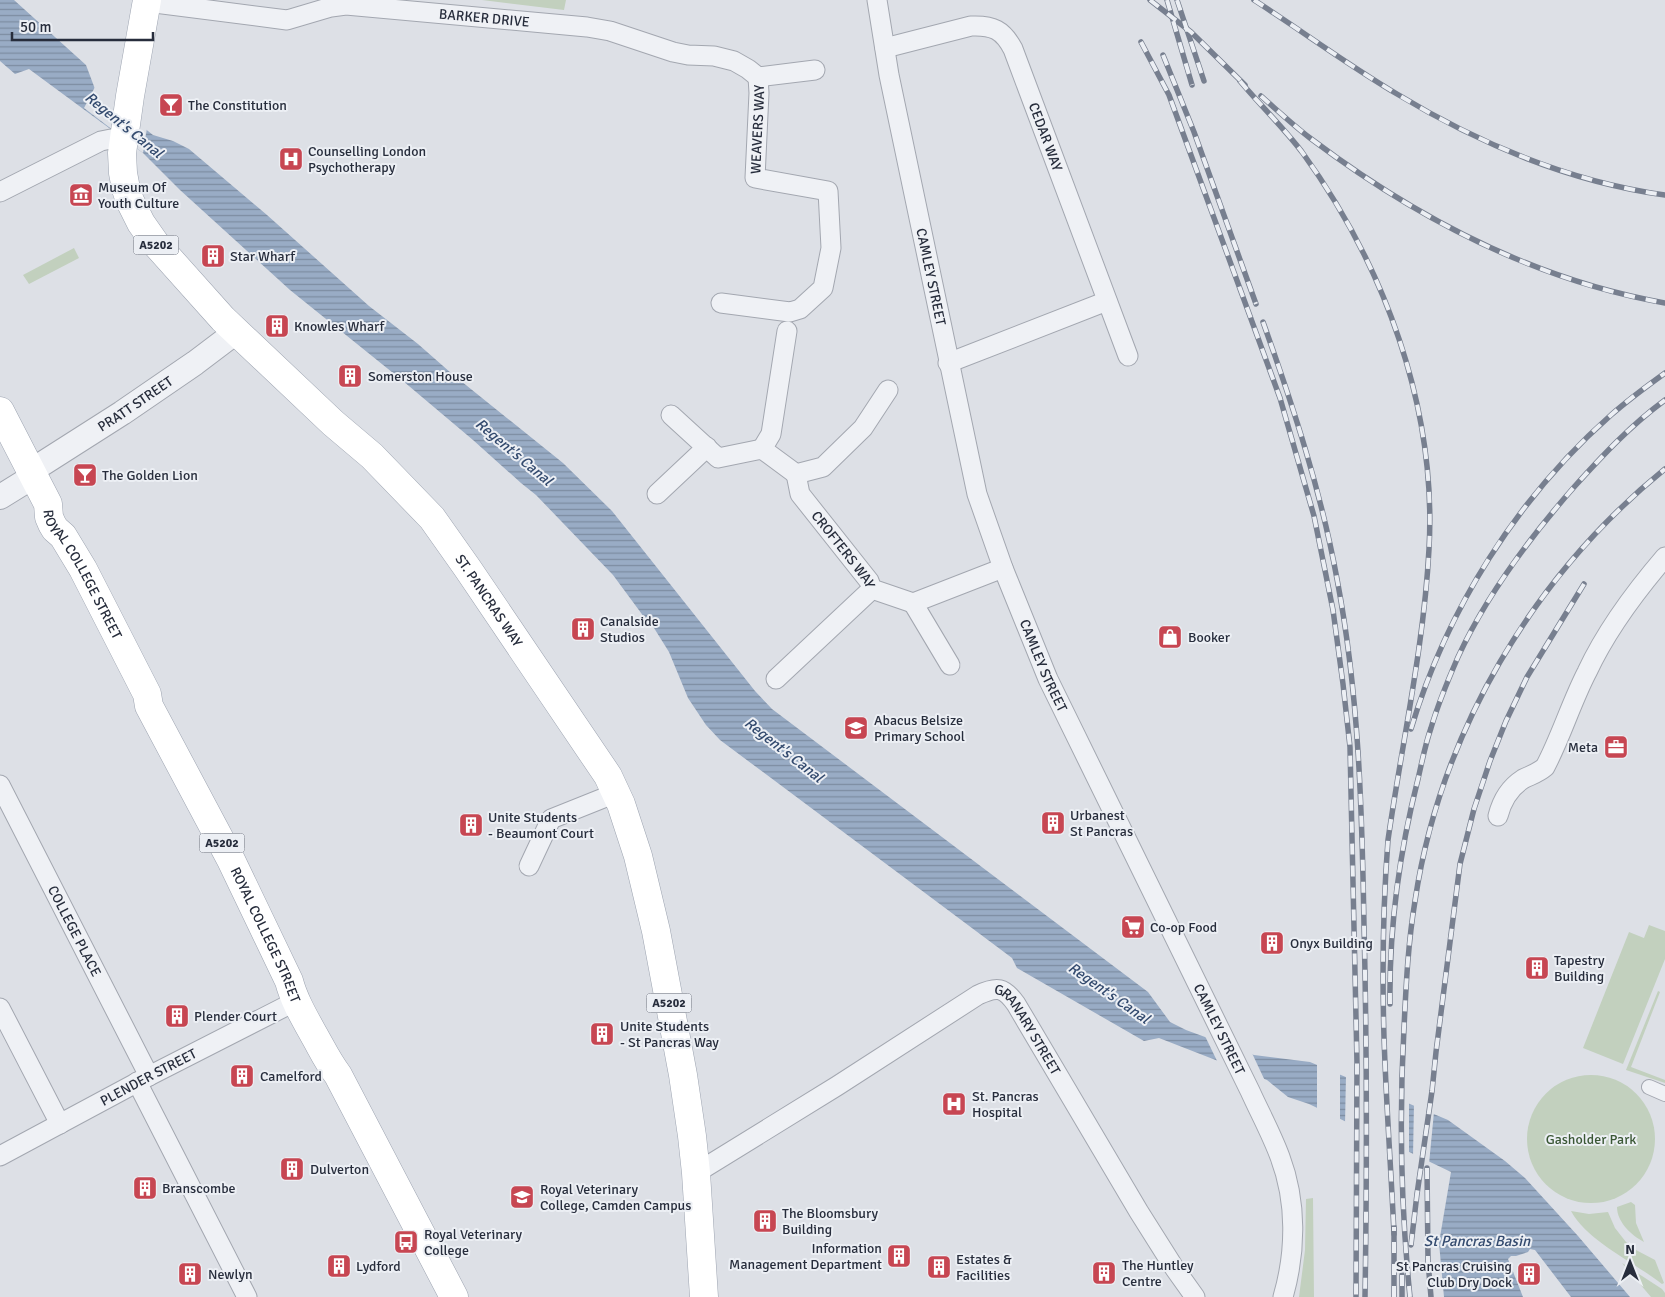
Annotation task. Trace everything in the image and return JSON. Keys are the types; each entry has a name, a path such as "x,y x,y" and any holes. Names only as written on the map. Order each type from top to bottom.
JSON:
{"main road":[{"name":"ST. PANCRAS WAY","path":"147,1 123,140 123,172 128,195 138,218 154,243 222,320 333,424 372,456 436,524 608,776 616,793 638,856 656,931 684,1084 696,1173 704,1297"},
{"name":"ROYAL COLLEGE STREET","path":"0,411 48,504 49,517 52,524 83,569 147,694 149,706 231,860 289,981 296,1001 327,1062 338,1075 454,1297"}],"street":[{"name":"CAMLEY STREET","path":"877,0 889,75 976,494 1002,568 1048,679 1250,1091 1280,1158 1288,1185 1292,1217 1292,1248 1289,1274 1283,1297"},
{"name":"BARKER DRIVE","path":"147,1 287,20 331,6 346,5 587,28 610,31 673,52 688,55 714,56 734,61 748,68 758,77"},
{"name":"CEDAR WAY","path":"885,48 972,26 993,28 1001,32 1008,40 1128,356"},
{"path":"758,77 815,70"},
{"name":"WEAVERS WAY","path":"758,77 755,178 828,191 831,248 823,288 789,322"},
{"path":"0,192 101,141 111,139 123,140"},
{"path":"948,363 1107,301"},
{"path":"671,415 718,458 762,448 771,434 789,322 721,304"},
{"name":"PRATT STREET","path":"0,497 195,363 236,332"},
{"path":"762,448 796,474 823,467 863,428 888,390"},
{"path":"657,494 707,447"},
{"name":"CROFTERS WAY","path":"796,474 800,494 869,581 872,590 913,603"},
{"path":"1498,816 1504,798 1509,791 1525,778 1537,774 1545,767 1587,671 1605,637 1629,601 1665,557"},
{"path":"950,665 913,603 1002,568"},
{"path":"776,679 872,590"},
{"name":"COLLEGE PLACE","path":"0,784 247,1297"},
{"path":"529,866 551,819 616,793"},
{"name":"GRANARY STREET","path":"696,1173 837,1086 978,995 988,990 1000,989 1009,994 1016,1004 1140,1212 1175,1269 1195,1297"},
{"name":"PLENDER STREET","path":"0,1156 143,1079 296,1001"},
{"path":"0,1008 60,1124"},
{"path":"1649,1087 1665,1094"}],"green space":[{"path":"482,0 566,0 564,10"},
{"path":"74,248 79,258 29,284 23,275"},
{"path":"1649,925 1665,931 1665,959 1623,1064 1583,1048 1629,932 1644,938"},
{"path":"1658,991 1660,992 1631,1067 1665,1080 1665,1083 1626,1070"},
{"name":"Gasholder Park","path":"1591,1075 1615,1080 1636,1094 1650,1115 1655,1139 1650,1163 1636,1184 1615,1198 1591,1203 1567,1198 1546,1184 1532,1163 1527,1139 1532,1115 1546,1094 1567,1080"},
{"path":"1313,1198 1314,1297 1299,1297 1305,1250 1306,1199"},
{"path":"1631,1202 1635,1205 1636,1223 1644,1242 1634,1236 1619,1218 1617,1207"},
{"path":"1571,1211 1589,1214 1608,1212 1615,1228 1626,1242 1636,1250 1655,1260 1664,1283 1662,1284 1600,1242 1588,1232"},
{"path":"1622,1263 1662,1289 1665,1297 1651,1297"}],"water":[{"path":"0,0 14,0 86,65 95,89 153,135 173,141 189,149 267,215 369,306 563,463 612,511 755,691 772,709 1148,992 1170,1022 1186,1030 1254,1055 1310,1062 1448,1120 1505,1161 1525,1178 1630,1297 1571,1297 1535,1250 1530,1249 1528,1252 1511,1256 1508,1259 1523,1297 1444,1297 1439,1243 1451,1172 1309,1104 1288,1097 1267,1080 1159,1038 1144,1041 1017,968 1012,958 720,740 706,725 688,698 669,652 654,628 613,575 536,495 403,381 290,290 180,190 143,153 29,69 15,74 0,61"}],"pier":[{"path":"96,85 97,88 147,128 143,153 84,108"},
{"path":"1204,1034 1251,1051 1266,1083 1219,1065"},
{"path":"1317,1063 1340,1073 1340,1121 1317,1110"},
{"path":"1346,1075 1409,1101 1409,1154 1345,1124"},
{"path":"1414,1103 1434,1112 1429,1164 1413,1156"}],"railway":[{"path":"1150,0 1191,32 1245,85"},
{"path":"1167,0 1192,85"},
{"path":"1177,0 1204,81"},
{"path":"1254,0 1379,83 1460,129 1526,158 1560,170 1595,181 1665,195"},
{"path":"1141,42 1169,95 1280,398 1314,516 1333,610 1350,747 1357,1063 1356,1297"},
{"path":"1163,55 1194,132 1256,304"},
{"path":"1240,81 1302,152 1358,242 1380,290 1399,340 1414,391 1424,443 1429,496 1429,549 1426,585 1418,658 1388,840 1384,913 1384,1037 1394,1234"},
{"path":"1261,96 1304,133 1350,167 1434,219 1478,242 1523,262 1569,279 1616,293 1665,303"},
{"path":"1263,322 1285,385 1323,514 1337,579 1355,708 1360,795 1366,1018 1365,1297"},
{"path":"1411,729 1426,684 1444,641 1465,599 1489,558 1516,519 1545,482 1577,447 1617,409 1665,373"},
{"path":"1390,1004 1393,919 1405,835 1427,741 1440,701 1458,657 1469,634 1496,589 1542,525 1607,452 1629,430 1665,400"},
{"path":"1410,1297 1403,1197 1401,1129 1402,1062 1407,980 1415,901 1428,839 1446,778 1470,719 1500,662 1534,608 1574,558 1617,511 1665,469"},
{"path":"1411,1245 1460,864 1474,809 1506,721 1527,677 1584,584"},
{"path":"1427,1168 1428,1261 1431,1297"},
{"path":"1394,1227 1394,1297"},
{"path":"1402,1275 1402,1297"}],"place":[{"name":"The Constitution","path":"171,105"},
{"name":"Counselling London Psychotherapy","path":"291,159"},
{"name":"Museum Of Youth Culture","path":"81,195"},
{"name":"Star Wharf","path":"213,256"},
{"name":"Knowles Wharf","path":"277,326"},
{"name":"Somerston House","path":"350,376"},
{"name":"The Golden Lion","path":"85,475"},
{"name":"Canalside Studios","path":"583,629"},
{"name":"Booker","path":"1170,637"},
{"name":"Abacus Belsize Primary School","path":"856,728"},
{"name":"Meta","path":"1616,747"},
{"name":"Urbanest St Pancras","path":"1053,823"},
{"name":"Unite Students - Beaumont Court","path":"471,825"},
{"name":"Co-op Food","path":"1133,927"},
{"name":"Onyx Building","path":"1272,943"},
{"name":"Tapestry Building","path":"1537,968"},
{"name":"Plender Court","path":"177,1016"},
{"name":"Unite Students - St Pancras Way","path":"602,1034"},
{"name":"Camelford","path":"242,1076"},
{"name":"St. Pancras Hospital","path":"954,1104"},
{"name":"Dulverton","path":"292,1169"},
{"name":"Branscombe","path":"145,1188"},
{"name":"Royal Veterinary College, Camden Campus","path":"522,1197"},
{"name":"The Bloomsbury Building","path":"765,1221"},
{"name":"Royal Veterinary College","path":"406,1242"},
{"name":"Information Management Department","path":"899,1256"},
{"name":"Lydford","path":"339,1266"},
{"name":"Estates & Facilities","path":"939,1267"},
{"name":"The Huntley Centre","path":"1104,1273"},
{"name":"Newlyn","path":"190,1274"},
{"name":"St Pancras Cruising Club Dry Dock","path":"1529,1274"}],"water label":[{"name":"Regent's Canal","path":"124,125"},
{"name":"Regent's Canal","path":"514,452"},
{"name":"Regent's Canal","path":"784,750"},
{"name":"Regent's Canal","path":"1109,993"},
{"name":"St Pancras Basin","path":"1477,1241"}]}
